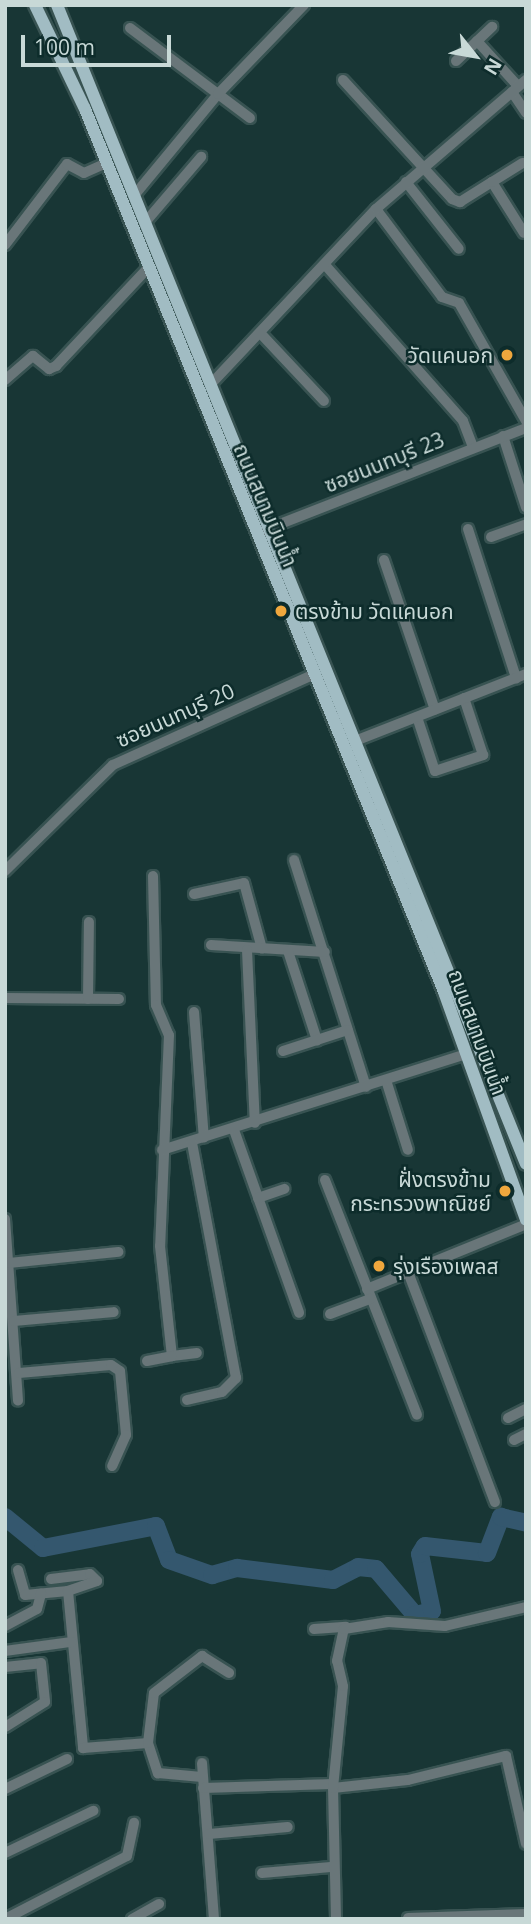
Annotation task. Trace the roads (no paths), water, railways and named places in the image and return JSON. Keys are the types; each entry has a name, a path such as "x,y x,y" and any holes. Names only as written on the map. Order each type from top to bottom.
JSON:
{"main road":[{"name":"ถนนสนามบินน้ำ","path":"35,5 106,163 147,269 355,741 526,1164"},
{"name":"ถนนสนามบินน้ำ","path":"57,5 148,219 315,674 466,1054 526,1222"}],"street":[{"path":"137,192 218,93 304,5"},
{"path":"456,61 492,27"},
{"path":"130,28 250,118"},
{"path":"477,41 519,86 526,113"},
{"path":"343,80 425,165 456,202 522,163"},
{"path":"210,385 263,336 376,209 519,86"},
{"path":"148,219 201,157"},
{"path":"5,245 67,164 84,173 106,163"},
{"path":"492,181 524,233"},
{"path":"406,182 459,249"},
{"path":"376,209 442,297 459,303 526,421"},
{"path":"326,266 463,421 473,447"},
{"path":"5,380 33,356 49,369 56,366 147,269"},
{"path":"263,336 324,401"},
{"name":"ซอยนนทบุรี 23","path":"263,531 526,428"},
{"path":"503,436 523,487 526,506"},
{"path":"491,537 526,524"},
{"path":"355,741 521,676 468,528"},
{"path":"384,560 435,710"},
{"name":"ซอยนนทบุรี 20","path":"5,871 113,765 315,674"},
{"path":"417,717 435,771 483,755 464,698"},
{"path":"294,860 366,1087"},
{"path":"153,876 156,1005 169,1035 160,1246 172,1356"},
{"path":"194,894 244,883 262,949"},
{"path":"88,999 89,922"},
{"path":"211,946 247,950 325,952"},
{"path":"247,950 256,1123"},
{"path":"288,951 317,1040"},
{"path":"5,998 119,999"},
{"path":"194,1012 204,1138"},
{"path":"283,1051 348,1030"},
{"path":"162,1150 234,1130 466,1054"},
{"path":"386,1080 408,1150"},
{"path":"234,1130 299,1313"},
{"path":"187,1400 222,1392 236,1378 192,1142"},
{"path":"325,1180 417,1415"},
{"path":"258,1198 284,1189"},
{"path":"5,1219 19,1373 19,1401"},
{"path":"330,1314 408,1272 526,1222"},
{"path":"9,1263 118,1252"},
{"path":"408,1272 495,1502"},
{"path":"14,1321 114,1312"},
{"path":"147,1361 197,1353"},
{"path":"19,1373 111,1365 120,1371 126,1435 112,1466"},
{"path":"508,1418 526,1409"},
{"path":"514,1440 526,1434"},
{"path":"18,1570 21,1592 41,1594 95,1585 95,1576 51,1579"},
{"path":"68,1591 83,1748 148,1743"},
{"path":"5,1626 37,1609 41,1594"},
{"path":"314,1629 445,1626 526,1608"},
{"path":"336,1919 331,1867 333,1786 343,1686 337,1661 346,1627"},
{"path":"5,1651 71,1642"},
{"path":"229,1673 202,1656 158,1689 148,1704 148,1743 158,1773 203,1783 333,1786 408,1780 506,1756 526,1844"},
{"path":"5,1667 41,1663 45,1703 5,1727"},
{"path":"5,1789 67,1759"},
{"path":"202,1763 214,1919"},
{"path":"5,1853 93,1811"},
{"path":"5,1919 127,1856 134,1823"},
{"path":"209,1834 288,1827"},
{"path":"262,1873 331,1867"},
{"path":"132,1919 159,1904"},
{"path":"408,1918 526,1914"}],"waterway":[{"path":"5,1517 43,1548 156,1526 169,1560 212,1575 237,1568 333,1580 358,1567 376,1569 415,1615 432,1611 420,1554 425,1546 487,1553 501,1517 526,1523"}],"place":[{"name":"วัดแคนอก","path":"507,355"},
{"name":"ตรงข้าม วัดแคนอก","path":"281,611"},
{"name":"ฝั่งตรงข้าม กระทรวงพาณิชย์","path":"505,1191"},
{"name":"รุ่งเรืองเพลส","path":"379,1266"}]}
